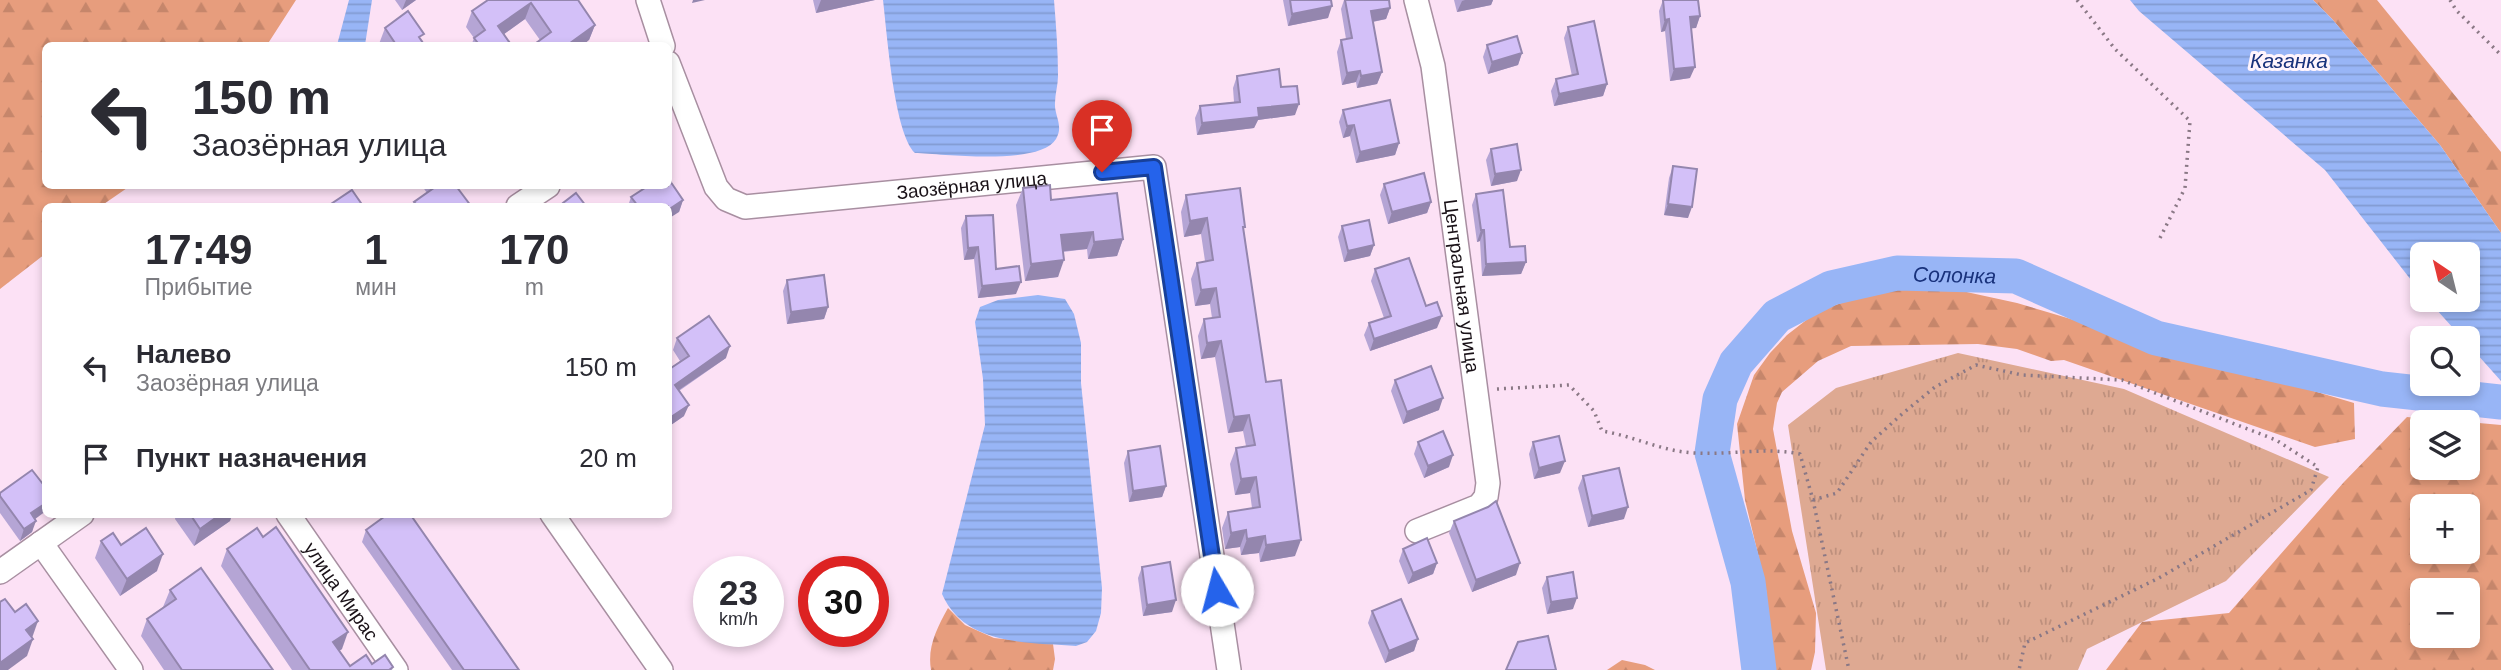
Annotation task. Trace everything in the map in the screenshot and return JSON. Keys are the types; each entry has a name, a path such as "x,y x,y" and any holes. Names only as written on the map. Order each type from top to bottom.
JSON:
{"street":[{"path":"648,0 662,42"},
{"name":"Центральная улица","path":"1416,0 1433,66 1488,483 1486,497 1479,506 1417,531"},
{"name":"Заозёрная улица","path":"673,97 716,187 726,199 745,207 1154,167 1229,670"},
{"path":"522,203 544,189"},
{"path":"0,572 76,518"},
{"name":"улица Мирас","path":"291,518 396,670"},
{"path":"555,518 661,670"},
{"path":"41,543 131,670"}],"path":[{"path":"2077,0 2115,49 2190,121 2185,188 2158,242"},
{"path":"2451,0 2456,10 2501,55"},
{"path":"1813,500 1837,493 1871,442 1936,387 1976,365 2022,376 2122,380 2276,440 2318,467 2311,490 2159,578 2025,643 2019,670"},
{"path":"1474,390 1569,385 1594,411 1602,430 1629,436 1649,445 1693,453 1783,450 1800,454 1813,500 1849,670"}],"green space":[{"path":"0,0 296,0 269,42 42,42 42,189 126,189 105,203 42,203 42,256 0,289"},
{"path":"2313,0 2377,0 2501,152 2501,233 2440,145"},
{"path":"1948,288 2017,303 2354,403 2355,439 2315,447 2064,360 2051,361 2017,349 1978,344 1851,346 1818,361 1782,392 1777,403 1773,429 1792,531 1816,613 1815,652 1811,670 1771,670 1766,588 1745,500 1737,424 1754,375 1787,335 1818,311 1879,290"},
{"path":"1958,353 2124,389 2329,477 2226,581 2087,649 2078,670 1826,670 1788,425 1836,388"},
{"path":"2407,417 2410,417 2410,480 2480,480 2480,423 2501,425 2501,670 2106,670 2142,622 2229,613 2344,482"},
{"path":"948,608 965,625 994,638 1053,644 1053,670 931,670 932,646"},
{"path":"1622,660 1645,665 1655,670 1607,670"}],"water":[{"path":"349,0 372,0 365,42 338,42"},
{"path":"883,0 1054,0 1058,67 1055,107 1059,125 1056,139 1047,147 1012,156 915,153 908,142 897,105"},
{"name":"Казанка","path":"2130,0 2313,0 2332,19 2440,145 2501,233 2501,381 2480,357 2480,326 2451,326 2439,312 2480,312 2480,242 2410,242 2410,279 2325,170 2139,11"},
{"path":"1038,295 1065,299 1074,314 1081,343 1081,383 1102,588 1101,613 1096,631 1087,642 1076,646 1018,642 982,632 966,624 952,611 942,594 985,425 983,379 975,322 980,307 998,300"}],"building":[{"path":"488,0 578,0 595,25 572,42 537,42 551,32 531,3 498,26 509,42 477,42 474,38 485,30 472,11"},
{"path":"1290,0 1331,0 1332,6 1292,14"},
{"path":"1345,0 1389,0 1390,8 1371,11 1382,72 1361,76 1360,71 1347,73 1341,40 1352,38"},
{"path":"1663,0 1698,0 1700,16 1690,17 1695,67 1674,69 1669,19 1665,20"},
{"path":"408,11 424,34 419,37 422,42 394,42 385,28"},
{"path":"1594,21 1607,84 1559,94 1556,79 1578,74 1568,27"},
{"path":"1517,36 1522,53 1492,62 1487,45"},
{"path":"1279,69 1281,87 1297,86 1299,104 1258,108 1259,117 1202,123 1200,106 1240,102 1237,76"},
{"path":"1390,100 1399,143 1360,152 1354,125 1347,126 1343,110"},
{"path":"1517,144 1521,170 1495,174 1491,149"},
{"path":"1673,166 1697,169 1692,207 1668,204"},
{"path":"1424,173 1431,202 1392,212 1384,184"},
{"path":"672,184 683,200 672,207 672,203 636,203 631,197 643,189 672,189"},
{"path":"1050,185 1051,200 1117,193 1123,239 1094,242 1093,232 1061,235 1064,260 1031,264 1023,188"},
{"path":"1240,188 1243,227 1266,382 1281,380 1301,540 1266,545 1265,536 1247,539 1246,530 1231,533 1228,512 1260,507 1256,477 1241,479 1236,448 1255,445 1249,415 1234,417 1221,341 1207,343 1204,319 1220,317 1216,288 1201,290 1197,263 1213,260 1207,218 1190,221 1186,195"},
{"path":"432,189 458,189 469,203 415,203"},
{"path":"352,190 361,203 332,203"},
{"path":"1503,190 1510,247 1525,246 1526,262 1486,264 1484,230 1481,230 1476,194"},
{"path":"576,193 584,203 563,203"},
{"path":"993,215 996,269 1019,266 1021,282 982,286 978,247 968,248 966,216"},
{"path":"1369,220 1374,245 1348,251 1342,226"},
{"path":"1409,258 1426,306 1437,302 1442,316 1374,339 1369,323 1391,316 1375,269"},
{"path":"824,275 828,307 791,312 787,280"},
{"path":"709,316 730,346 675,385 689,405 672,416 672,367 689,356 677,338"},
{"path":"1431,366 1443,398 1407,412 1395,380"},
{"path":"1443,431 1453,455 1428,466 1418,442"},
{"path":"1559,436 1565,461 1539,468 1533,442"},
{"path":"1160,446 1166,486 1133,491 1128,451"},
{"path":"1619,468 1628,507 1592,516 1583,476"},
{"path":"32,470 42,483 42,506 31,513 36,521 24,529 0,493"},
{"path":"1496,501 1520,563 1476,580 1454,521"},
{"path":"193,518 215,518 200,529"},
{"path":"382,518 413,518 519,670 464,670 366,530"},
{"path":"276,527 348,632 333,642 350,666 366,655 372,664 385,655 393,667 389,670 310,670 227,549 257,528 263,537"},
{"path":"146,528 163,554 127,579 101,541 113,533 121,545"},
{"path":"1427,538 1437,563 1413,573 1403,549"},
{"path":"1170,562 1176,600 1147,605 1142,567"},
{"path":"201,568 273,670 182,670 147,619 176,599 170,590"},
{"path":"1573,572 1577,598 1551,602 1547,577"},
{"path":"5,599 15,612 26,604 38,621 26,630 33,639 0,663 0,602"},
{"path":"1401,599 1418,639 1389,651 1372,611"},
{"path":"1548,636 1556,670 1506,670 1518,642"}],"waterway":[{"name":"Солонка","path":"1759,670 1748,582 1712,453 1720,399 1736,363 1777,316 1831,288 1897,273 2016,276 2156,338 2382,389 2501,402"}],"route":[{"path":"1102,172 1154,167 1217,590"}]}
